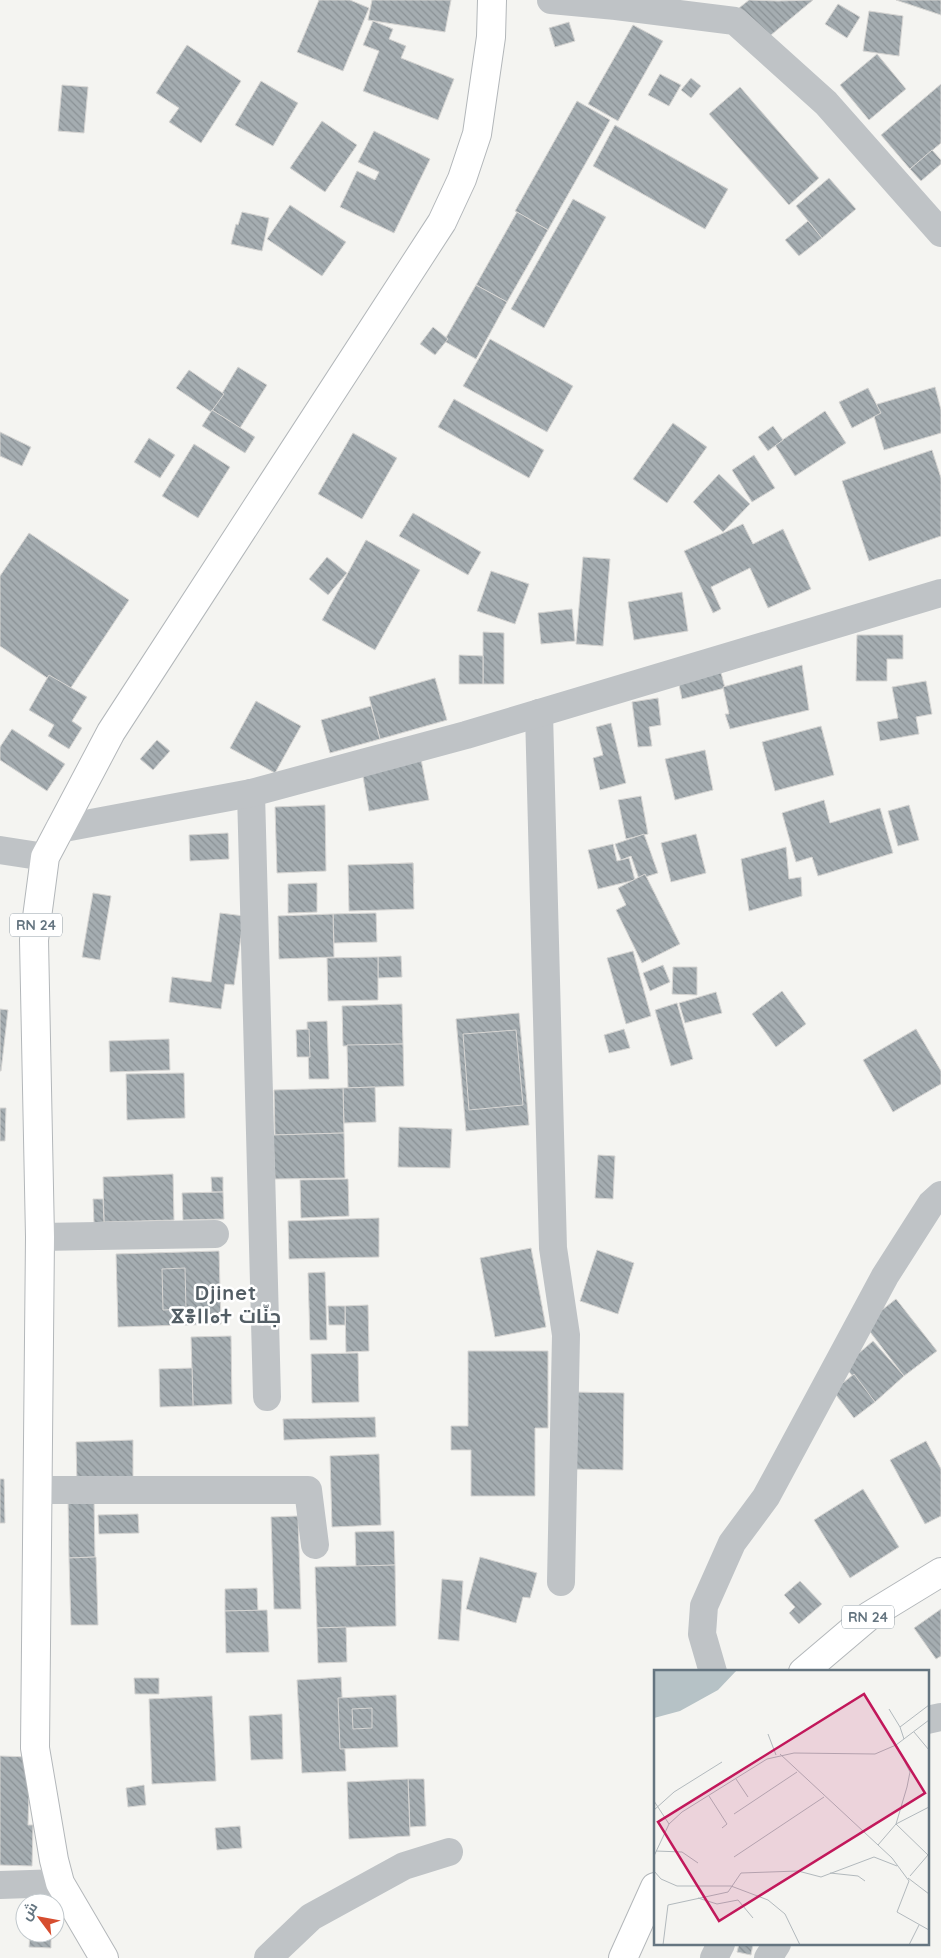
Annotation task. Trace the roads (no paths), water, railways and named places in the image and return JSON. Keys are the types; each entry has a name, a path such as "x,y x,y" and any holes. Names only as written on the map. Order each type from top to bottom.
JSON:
{"main road":[{"name":"RN 24","path":"104,1958 60,1883 54,1860 35,1748 40,1237 34,940 45,857 111,732 442,222 462,179 477,134 491,37 492,0"},
{"name":"RN 24","path":"805,1670 869,1616 941,1572"},
{"path":"623,1958 654,1889"}],"street":[{"path":"551,0 735,21 826,103 941,233"},
{"path":"59,829 252,793 466,735 941,593"},
{"path":"539,713 553,1248 566,1335 561,1582"},
{"path":"252,793 267,1397"},
{"path":"0,850 45,857"},
{"path":"712,1670 702,1634 704,1606 732,1543 766,1496 885,1276 931,1204 941,1195"},
{"path":"40,1237 214,1234"},
{"path":"38,1490 308,1490 315,1545"},
{"path":"928,1720 941,1717"},
{"path":"268,1958 311,1917 404,1866 450,1852"},
{"path":"0,1885 60,1883"},
{"path":"714,1958 720,1946"},
{"path":"768,1958 776,1946"}],"district":[{"name":"Djinet ⴵⴻⵏⵏⴰⵜ جنّات","path":"226,1304"}]}
